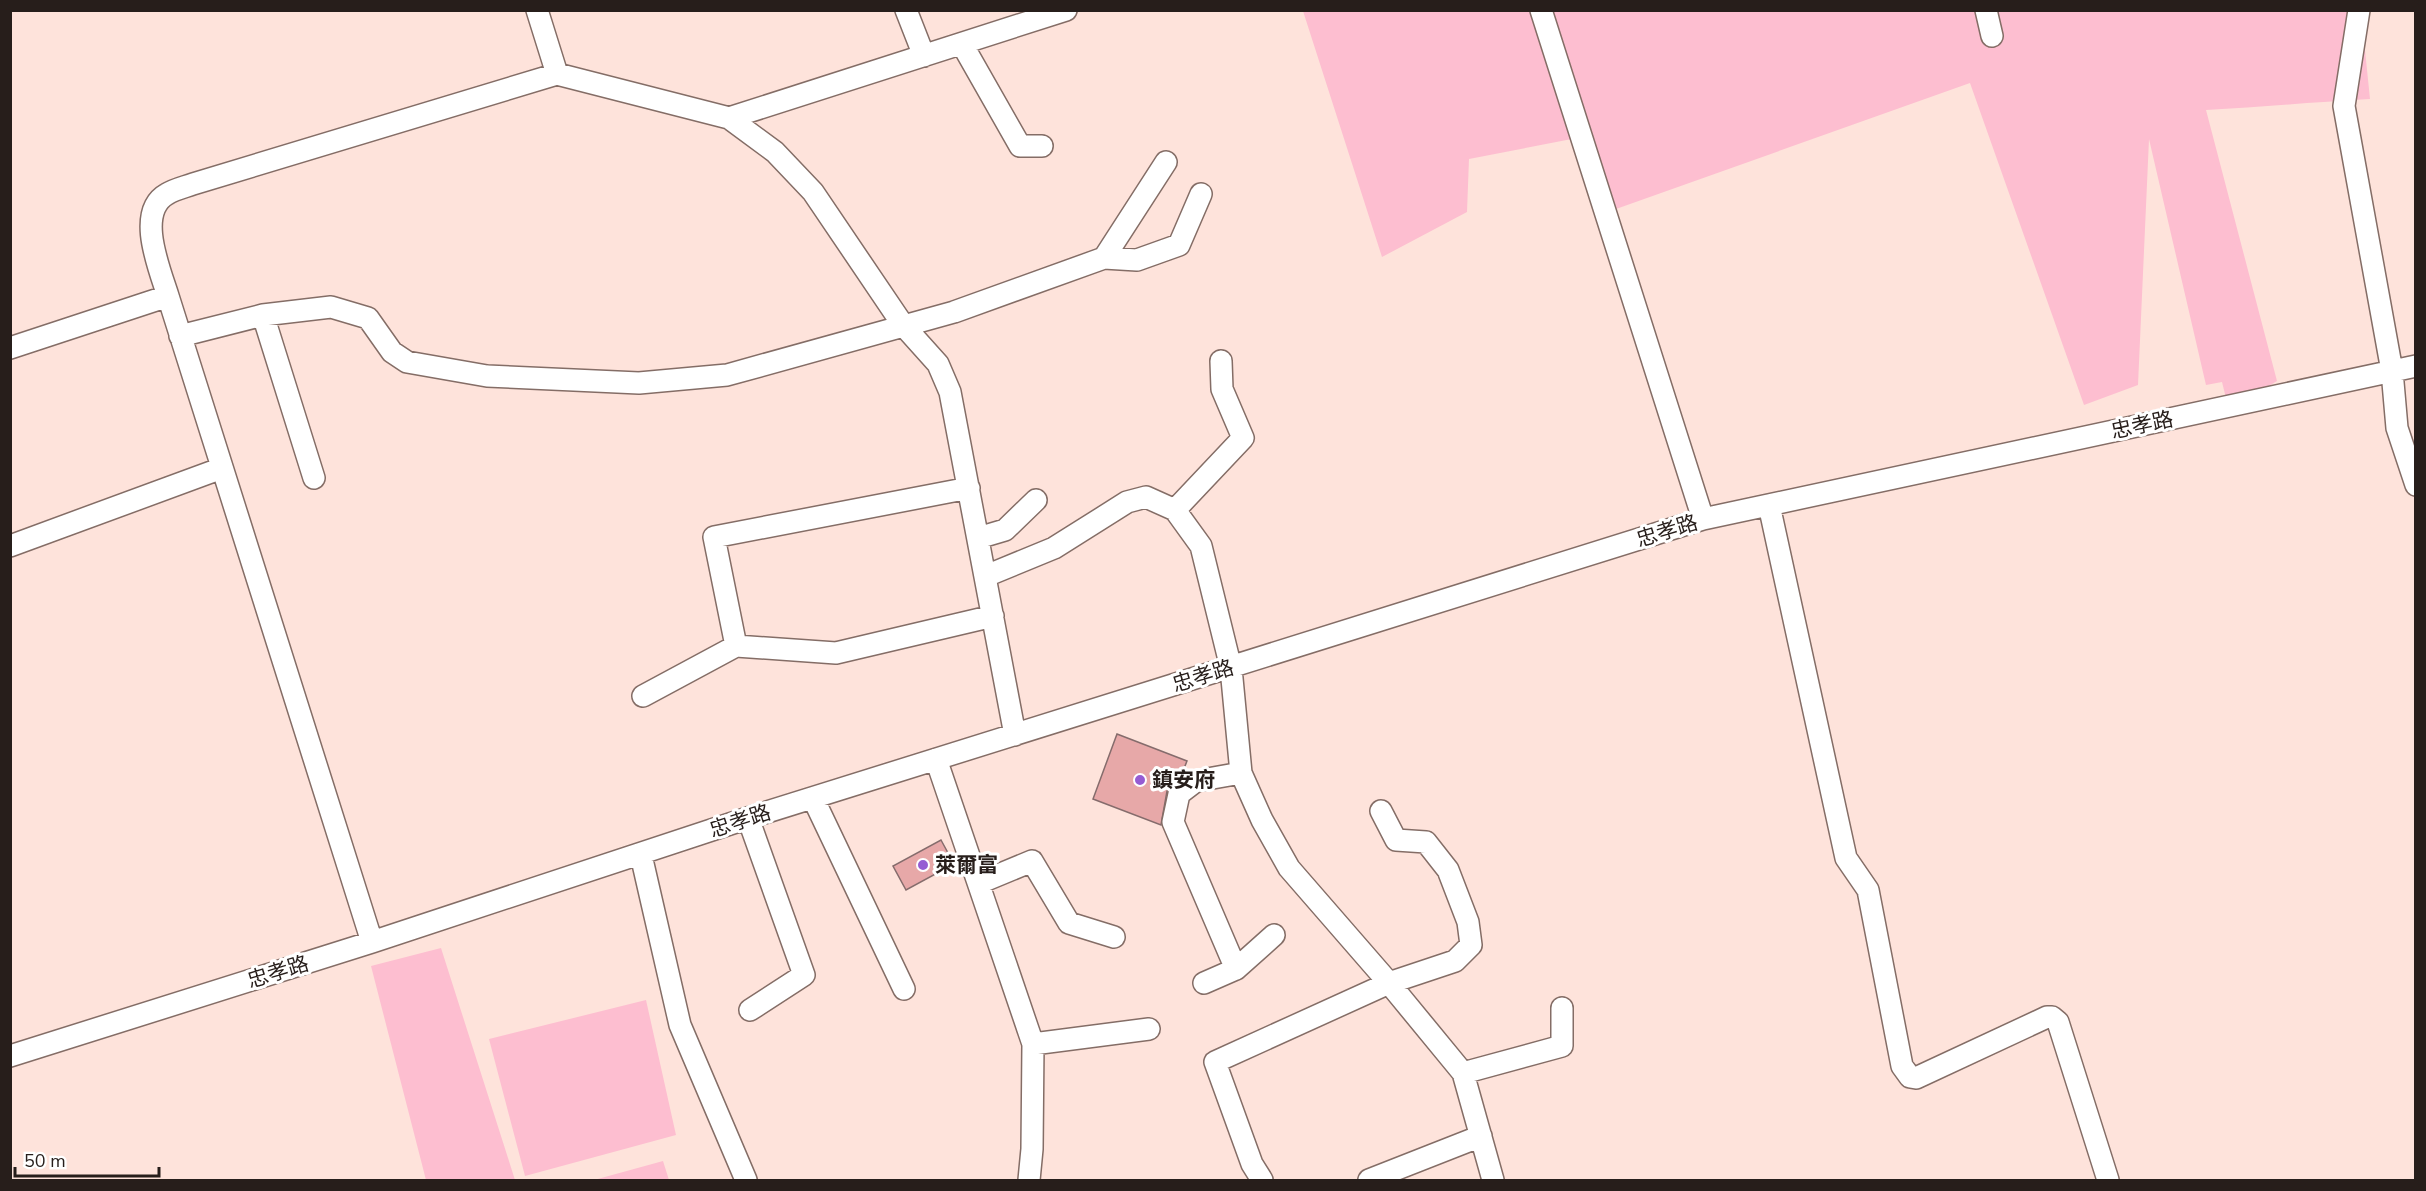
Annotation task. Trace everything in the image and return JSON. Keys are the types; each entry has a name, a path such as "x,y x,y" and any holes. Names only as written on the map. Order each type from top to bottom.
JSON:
{"street":[{"path":"537,10 557,74"},
{"path":"906,10 924,56"},
{"path":"729,118 1066,10"},
{"path":"1541,10 1703,519"},
{"path":"1986,10 1992,36"},
{"path":"2359,10 2344,106 2408,368 2397,428 2415,485"},
{"path":"962,44 1020,146 1042,146"},
{"path":"372,942 151,241 152,213 165,195 193,184 557,74 729,118 775,152 813,192 903,325 938,364 950,392 1015,735"},
{"path":"1104,258 1166,162"},
{"path":"180,336 263,315 331,307 368,318 392,352 406,362 420,365 487,376 639,383 727,375 954,312 1104,258 1137,260 1179,245 1201,194"},
{"path":"10,348 168,296"},
{"path":"263,315 314,478"},
{"path":"1175,510 1243,438 1222,389 1221,361"},
{"name":"忠孝路","path":"10,1056 372,942 748,818 1703,519 2408,368"},
{"path":"10,546 222,468"},
{"path":"736,646 714,537 969,488"},
{"path":"986,576 1054,548 1127,502 1146,496 1175,510 1201,546 1231,668 1241,772 1262,820 1289,868 1463,1072 1493,1180"},
{"path":"978,538 1005,530 1036,500"},
{"path":"1769,505 1846,858 1868,890 1902,1066 1910,1077 1916,1078 2047,1017 2052,1017 2058,1022 2108,1180"},
{"path":"643,696 736,646 836,653 993,616"},
{"path":"936,759 1034,1044 1032,1149 1029,1180"},
{"path":"1236,969 1173,822 1179,794 1196,782 1241,772"},
{"path":"813,798 904,989"},
{"path":"1262,1180 1252,1164 1215,1062 1389,983 1455,961 1471,945 1468,922 1448,870 1426,842 1396,840 1381,811"},
{"path":"748,818 804,975 750,1010"},
{"path":"641,855 680,1025 746,1180"},
{"path":"979,883 1032,861 1069,923 1114,937"},
{"path":"1204,983 1236,969 1274,935"},
{"path":"1463,1072 1563,1046 1562,1008"},
{"path":"1034,1044 1149,1029"},
{"path":"1369,1180 1481,1136"}],"shaded area":[{"path":"1303,11 2361,11 2370,99 2206,110 2277,381 2229,410 2222,382 2206,385 2149,139 2138,385 2084,405 1970,83 1616,209 1582,137 1469,159 1467,212 1382,257"},
{"path":"441,948 515,1180 426,1180 371,966"},
{"path":"646,1000 676,1135 525,1176 489,1039"},
{"path":"663,1161 669,1180 594,1180"}],"building":[{"name":"鎮安府","path":"1117,734 1187,761 1181,776 1167,791 1161,825 1093,799"},
{"name":"萊爾富","path":"941,840 954,864 906,890 893,866"}],"place":[{"name":"鎮安府","path":"1140,780"},
{"name":"萊爾富","path":"923,865"}]}
